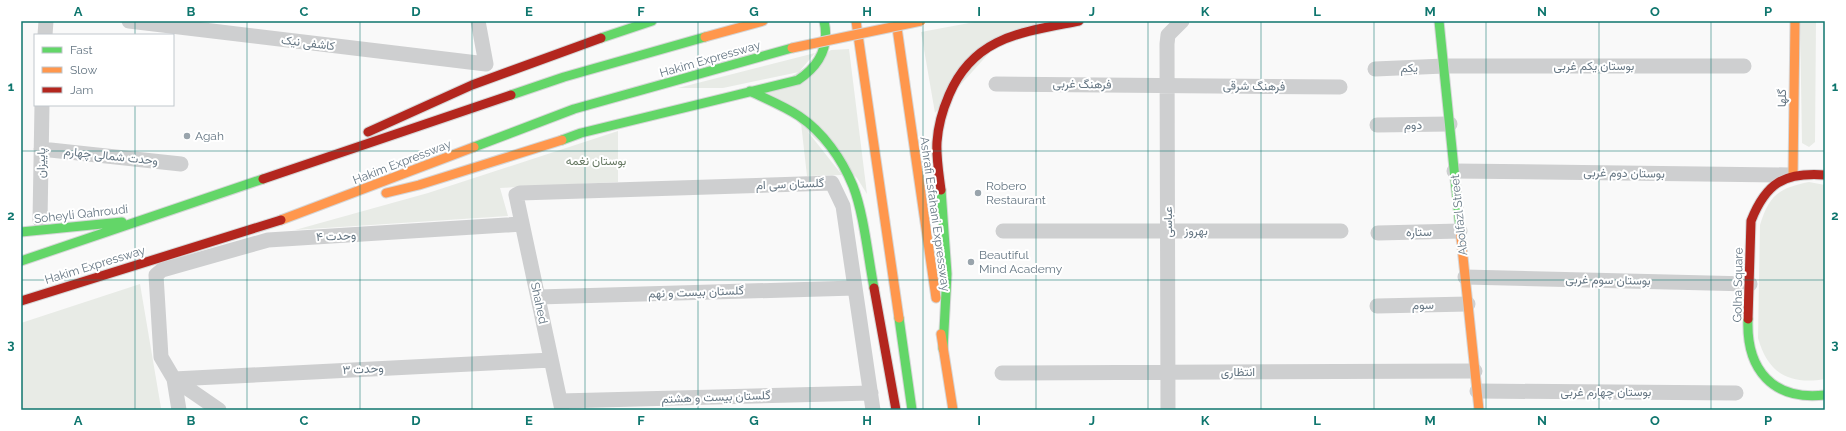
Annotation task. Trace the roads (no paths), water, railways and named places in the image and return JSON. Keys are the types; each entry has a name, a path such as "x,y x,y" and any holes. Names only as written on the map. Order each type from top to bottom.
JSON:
{"main road":[{"path":"300,166 400,116 557,52 652,21"},
{"name":"Hakim Expressway","path":"21,261 564,77 763,21"},
{"path":"299,214 426,183 581,133 791,82 810,72 820,59 826,36 824,21"},
{"path":"856,21 912,410"},
{"name":"Ashrafi Esfahani Expressway","path":"896,21 953,410"},
{"name":"Hakim Expressway","path":"21,301 299,214 574,109 792,48 921,21"},
{"path":"943,349 947,274 938,141 943,110 956,79 966,65 980,52 1000,40 1022,32 1079,21"},
{"name":"Abolfazl Street","path":"1439,21 1479,410"},
{"name":"گلها","path":"1793,175 1795,21"},
{"path":"750,91 799,116 823,137 839,160 853,186 861,218 896,410"},
{"name":"Golha Square","path":"1824,398 1810,397 1795,399 1772,385 1756,367 1751,355 1749,342 1751,221 1756,205 1767,190 1777,181 1793,175 1809,173 1825,175"},
{"name":"Soheyli Qahroudi","path":"21,232 143,219"}],"street":[{"path":"45,34 46,21"},
{"name":"کاشفی نیک","path":"129,21 156,23 486,64 478,21"},
{"name":"عباسی","path":"1168,410 1168,35 1182,21"},
{"name":"بوستان یکم غربی","path":"1444,66 1744,66"},
{"name":"یکم","path":"1375,69 1444,66"},
{"name":"فرهنگ غربی","path":"996,84 1168,85"},
{"name":"فرهنگ شرقی","path":"1168,85 1340,87"},
{"name":"پاییزان","path":"40,220 40,149 42,106"},
{"name":"دوم","path":"1377,125 1450,124"},
{"name":"وحدت شمالی چهارم","path":"40,149 181,164"},
{"name":"بوستان دوم غربی","path":"1454,171 1793,175"},
{"name":"گلستان سی ام","path":"516,195 520,193 832,183 843,206 872,393 873,410"},
{"name":"Shahed","path":"516,195 561,406"},
{"name":"وحدت ۴","path":"174,379 161,357 156,275 162,270 268,240 522,224"},
{"name":"بهروز","path":"1003,230 1341,231"},
{"name":"ستاره","path":"1378,233 1460,231"},
{"name":"بوستان سوم غربی","path":"1465,277 1750,284"},
{"name":"گلستان بیست و نهم","path":"538,297 855,288"},
{"name":"سوم","path":"1377,306 1468,304"},
{"name":"وحدت ۳","path":"174,379 551,360"},
{"name":"انتظاری","path":"1002,373 1475,371"},
{"path":"174,379 179,410"},
{"path":"174,379 219,410"},
{"name":"بوستان چهارم غربی","path":"1477,391 1736,393"},
{"name":"گلستان بیست و هشتم","path":"561,406 872,393"}],"place":[{"name":"Agah","path":"187,136"},
{"name":"Robero Restaurant","path":"978,193"},
{"name":"Beautiful Mind Academy","path":"971,262"}],"park label":[{"name":"بوستان نغمه","path":"596,161"}]}
